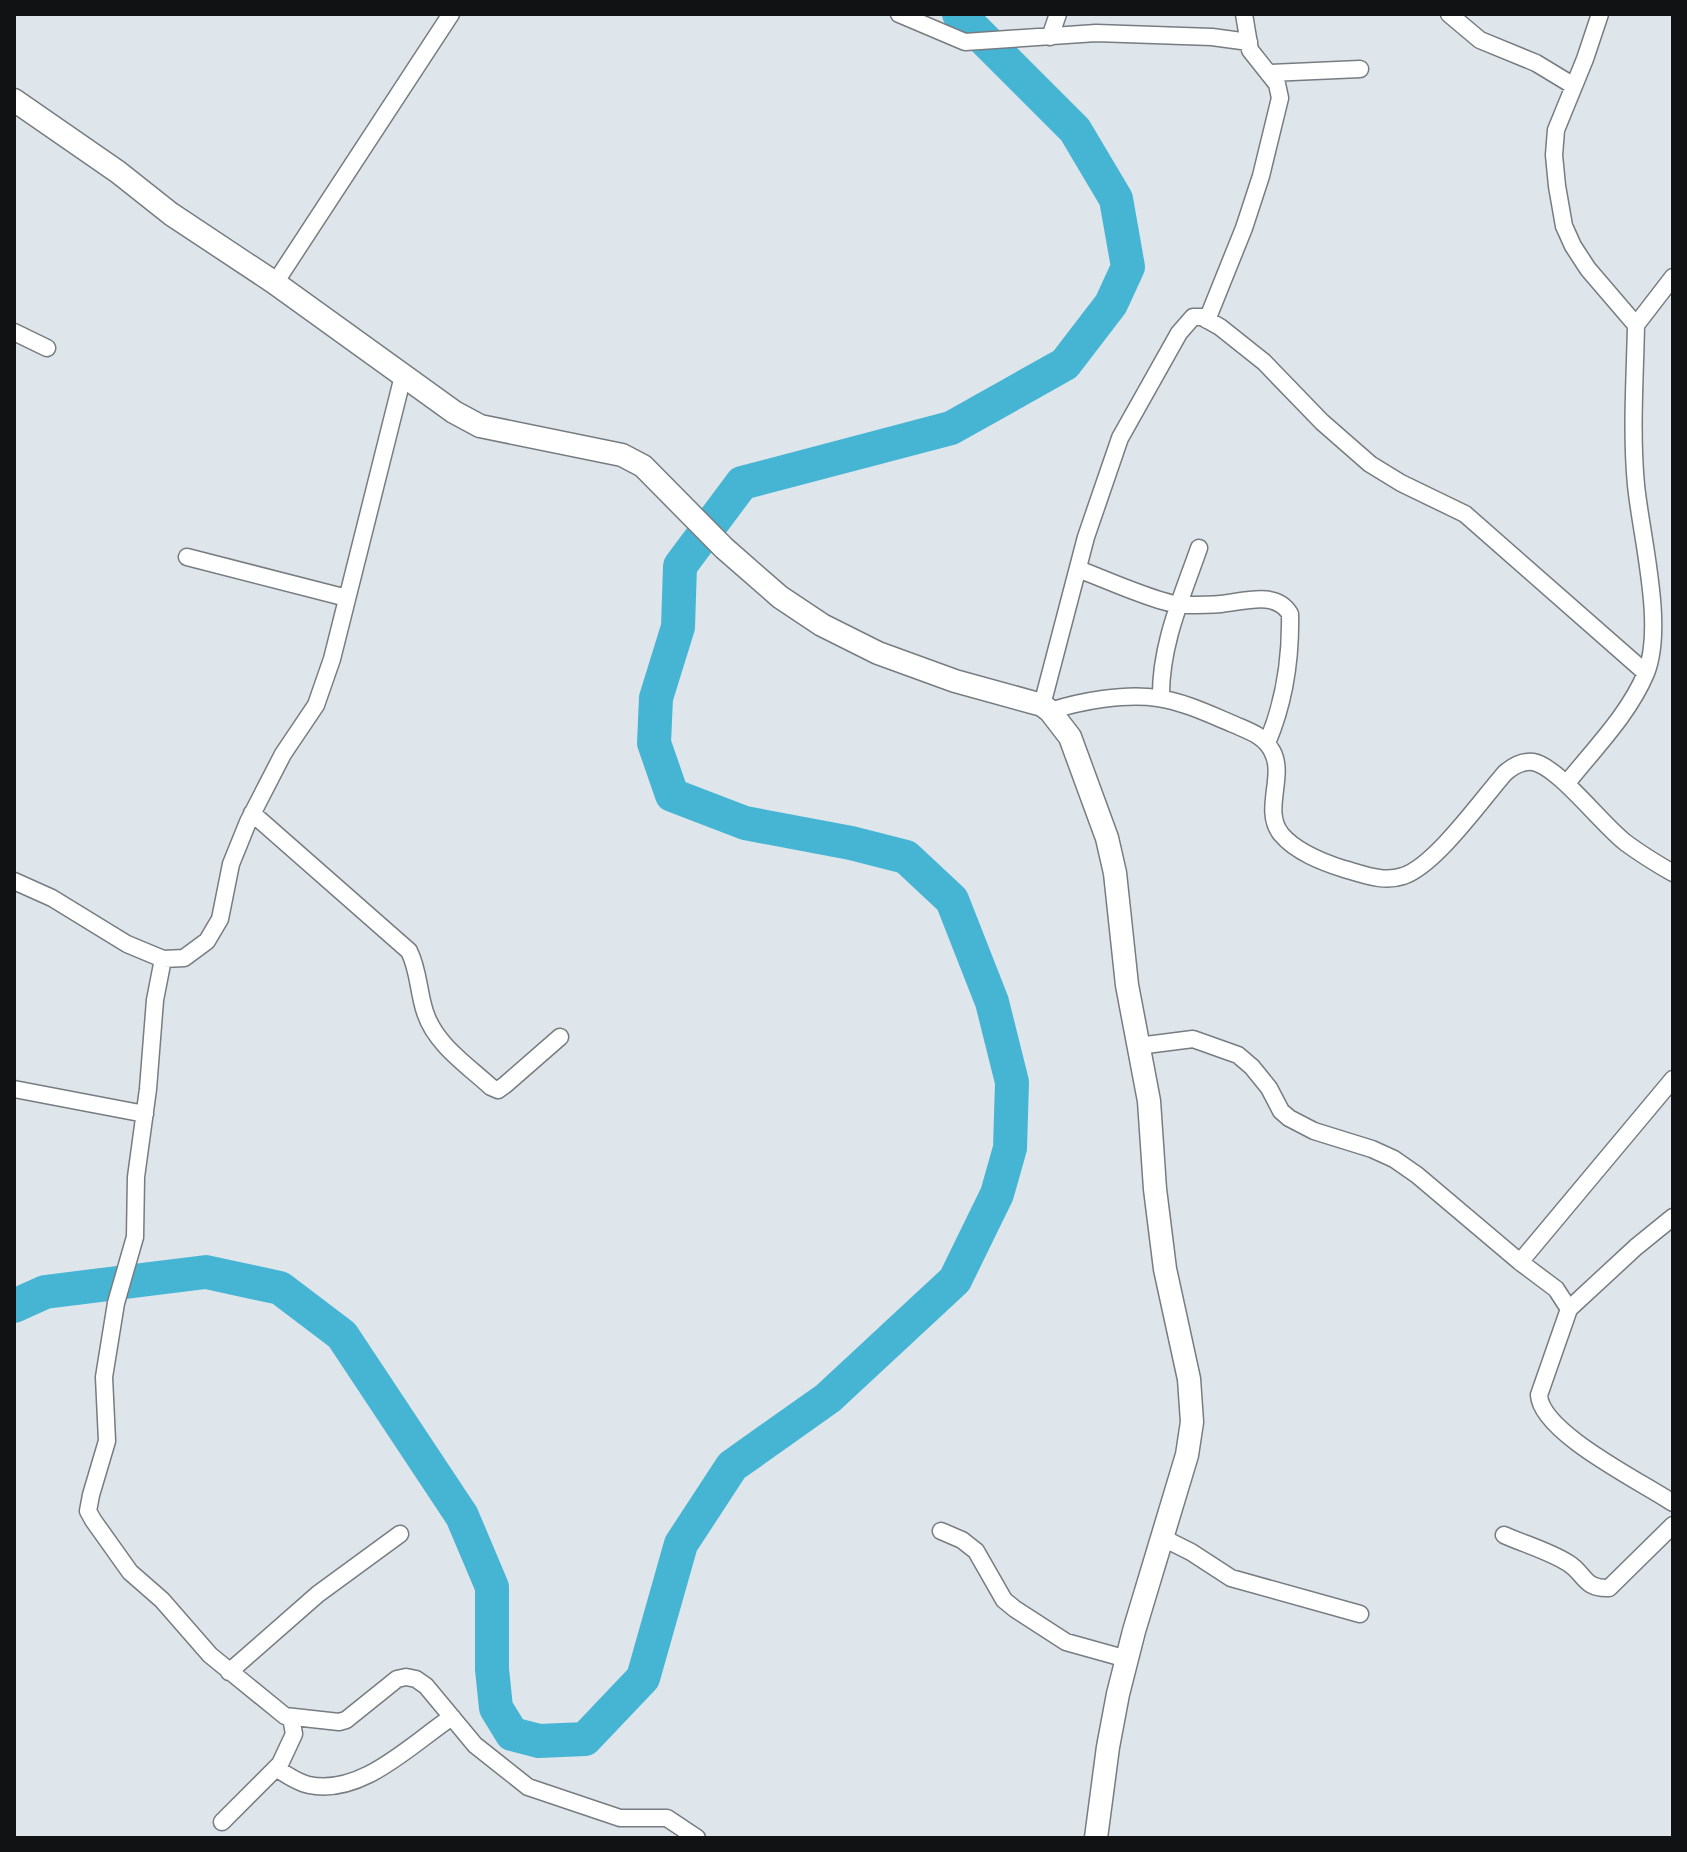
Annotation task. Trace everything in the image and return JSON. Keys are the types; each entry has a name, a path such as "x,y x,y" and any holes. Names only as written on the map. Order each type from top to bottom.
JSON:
{"street":[{"path":"275,283 451,14"},
{"path":"899,14 965,42 1096,33 1212,37 1249,42"},
{"path":"1050,37 1058,14"},
{"path":"1207,320 1244,228 1280,98 1277,84 1250,50 1244,14"},
{"path":"1449,14 1480,40 1536,63 1574,86"},
{"path":"1600,14 1556,130 1554,155 1564,226 1573,246 1588,269 1636,325"},
{"path":"1268,73 1360,69"},
{"path":"14,100 454,412 480,426 622,455 643,466 724,548 780,597 836,632 878,653 955,681 1046,708 1080,702 1161,698 1201,710 1260,736 1274,753 1276,782 1272,810 1279,832 1295,847 1327,864 1380,879 1403,877 1425,865 1513,766 1533,762 1567,783 1594,816 1625,843 1673,873"},
{"path":"1567,783 1631,699 1646,673 1654,630 1636,484 1633,407 1636,325 1673,277"},
{"path":"1046,708 1078,569 1104,483 1130,417 1179,333 1193,317 1207,320 1264,362 1322,422 1370,464 1465,514 1646,673"},
{"path":"14,332 47,348"},
{"path":"14,881 52,898 127,944 163,959 184,958 207,941 220,919 231,864 252,813 283,754 316,705 332,659 403,376"},
{"path":"1161,698 1166,648 1199,548"},
{"path":"187,557 347,598"},
{"path":"1078,569 1178,606 1252,600 1269,600 1285,606 1290,614 1289,669 1283,701 1267,743"},
{"path":"1046,708 1070,737 1107,838 1115,873 1127,985 1151,1119 1155,1189 1165,1269 1191,1397 1191,1441 1127,1659 1108,1747 1096,1838"},
{"path":"252,813 409,951 425,1014 442,1043 491,1087 498,1090 505,1085 560,1037"},
{"path":"163,959 155,1000 136,1177 135,1237 116,1303 104,1377 107,1441 88,1511 98,1528 130,1572 162,1600 210,1655 273,1708 291,1717 346,1720 388,1685 406,1677 426,1686 475,1745 528,1787 620,1818 667,1818 679,1823 697,1838"},
{"path":"1138,1046 1193,1039 1238,1055 1252,1067 1289,1118 1314,1131 1394,1159 1556,1289 1569,1309"},
{"path":"1520,1262 1673,1079"},
{"path":"14,1089 145,1114"},
{"path":"1673,1217 1569,1309 1539,1395 1540,1404 1562,1432 1673,1503"},
{"path":"1504,1535 1571,1564 1582,1579 1600,1588 1609,1588 1673,1525"},
{"path":"941,1531 962,1540 976,1551 1004,1600 1015,1609 1066,1642 1127,1659"},
{"path":"229,1672 318,1594 400,1534"},
{"path":"1161,1537 1231,1578 1360,1614"},
{"path":"222,1822 276,1768 287,1752 294,1734 291,1717"},
{"path":"276,1768 308,1785 336,1786 364,1777 452,1717"}],"waterway":[{"path":"14,1306 45,1292 206,1272 280,1288 342,1335 462,1516 492,1587 492,1669 496,1708 512,1734 539,1741 585,1739 643,1678 681,1544 732,1466 828,1398 955,1280 997,1194 1010,1148 1012,1082 992,1002 952,900 906,857 745,823 672,795 654,743 656,698 678,627 680,566 742,483 951,428 1065,364 1111,304 1128,267 1116,199 1075,130 959,14"}]}
